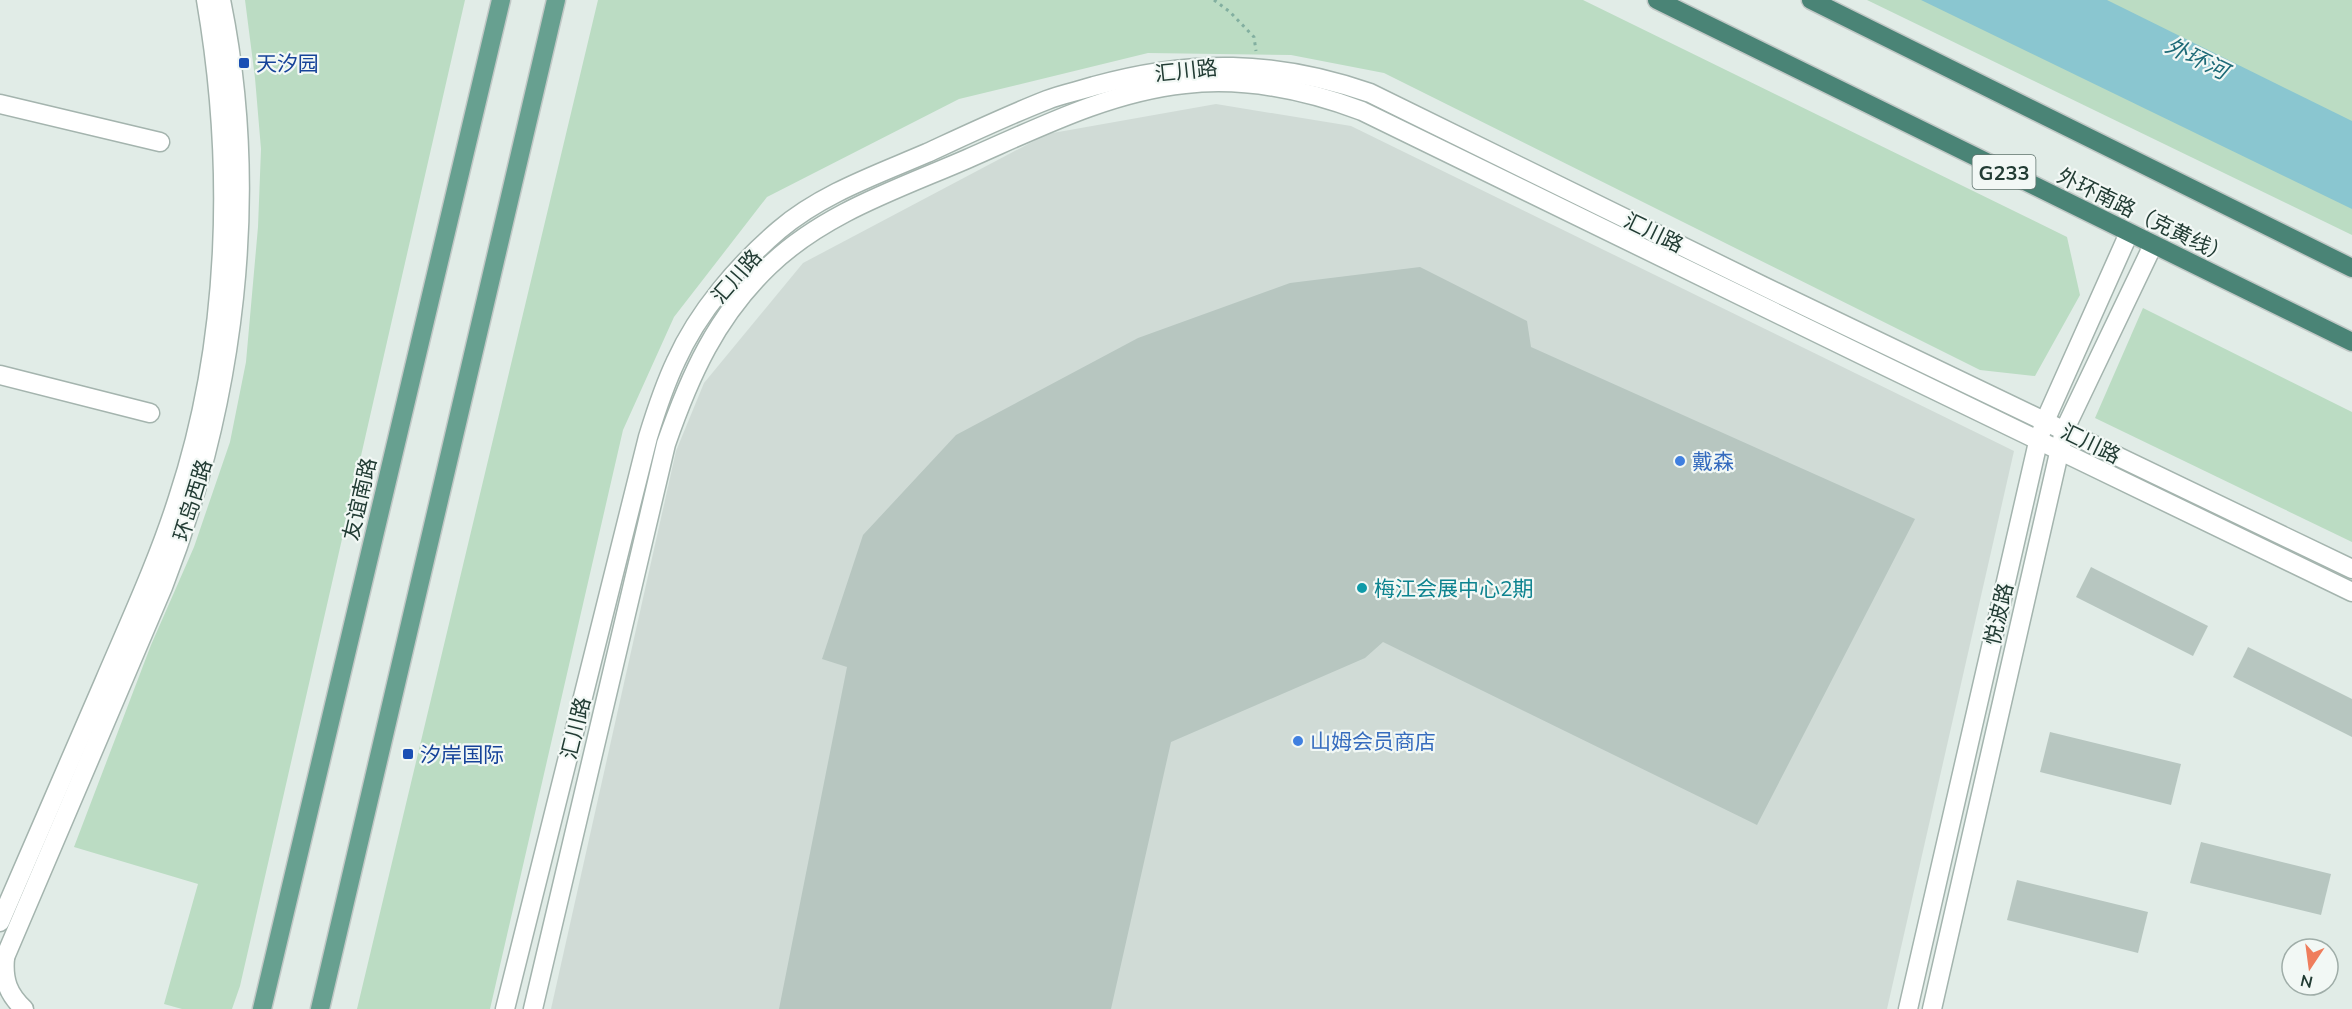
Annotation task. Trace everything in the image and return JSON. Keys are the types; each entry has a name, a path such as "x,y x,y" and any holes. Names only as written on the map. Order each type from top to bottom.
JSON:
{"highway":[{"name":"外环南路（克黄线）","path":"1657,0 2352,342"},
{"name":"外环南路（克黄线）","path":"1811,0 2352,268"}],"main road":[{"name":"友谊南路","path":"262,1005 501,0"},
{"path":"320,1008 556,0"}],"street":[{"name":"环岛西路","path":"0,921 138,603 179,497 193,447 214,344 223,240 222,126 213,37 206,0"},
{"name":"环岛西路","path":"3,961 163,586 179,545 205,459 228,355 238,239 238,142 235,87 221,0"},
{"name":"汇川路","path":"506,1009 658,403 676,359 704,313 751,256 780,229 827,197 1049,99 1112,81 1166,70 1222,65 1259,68 1332,80 1370,93 1753,281 2352,569"},
{"name":"汇川路","path":"533,1009 666,444 694,371 727,313 770,266 794,244 837,215 1057,120 1148,91 1185,84 1233,83 1279,88 1323,97 1362,111 1765,306 2060,453 2352,592"},
{"path":"0,104 160,142"},
{"name":"悦波路","path":"1908,1009 2038,442 2044,421 2129,233"},
{"name":"悦波路","path":"1932,1009 2064,431 2153,245"},
{"path":"0,375 150,413"},
{"path":"3,961 8,988 24,1009"}],"path":[{"path":"1214,0 1230,12 1254,38 1259,68"}],"shaded area":[{"name":"山姆会员商店","path":"1216,104 1351,126 2014,451 1887,1009 551,1009 676,451 704,383 803,263 1047,134"}],"green space":[{"path":"245,0 465,0 240,986 232,1009 182,1009 164,1004 198,884 74,847 151,645 194,547 230,442 246,362 258,227 261,149"},
{"path":"598,0 1583,0 2067,237 2080,295 2035,376 1980,370 1384,73 1291,55 1148,53 959,99 767,197 674,317 623,430 490,1009 357,1009"},
{"path":"1867,0 2352,0 2352,235"},
{"path":"2143,308 2352,412 2352,542 2095,418"}],"water":[{"name":"外环河","path":"1921,0 2107,0 2352,121 2352,209"}],"building":[{"name":"梅江会展中心2期","path":"1420,267 1527,321 1531,347 1915,519 1757,825 1383,642 1365,658 1171,742 1111,1009 779,1009 847,667 822,659 863,535 956,435 1138,338 1290,283"},
{"path":"2091,567 2208,626 2193,656 2076,597"},
{"path":"2248,647 2352,699 2352,737 2233,677"},
{"path":"2050,732 2181,764 2171,805 2040,772"},
{"path":"2201,842 2331,874 2321,915 2190,883"},
{"path":"2017,880 2148,912 2138,953 2007,920"}],"place":[{"name":"天汐园","path":"244,63"},
{"name":"戴森","path":"1680,461"},
{"name":"梅江会展中心2期","path":"1362,588"},
{"name":"山姆会员商店","path":"1298,741"},
{"name":"汐岸国际","path":"408,754"}]}
